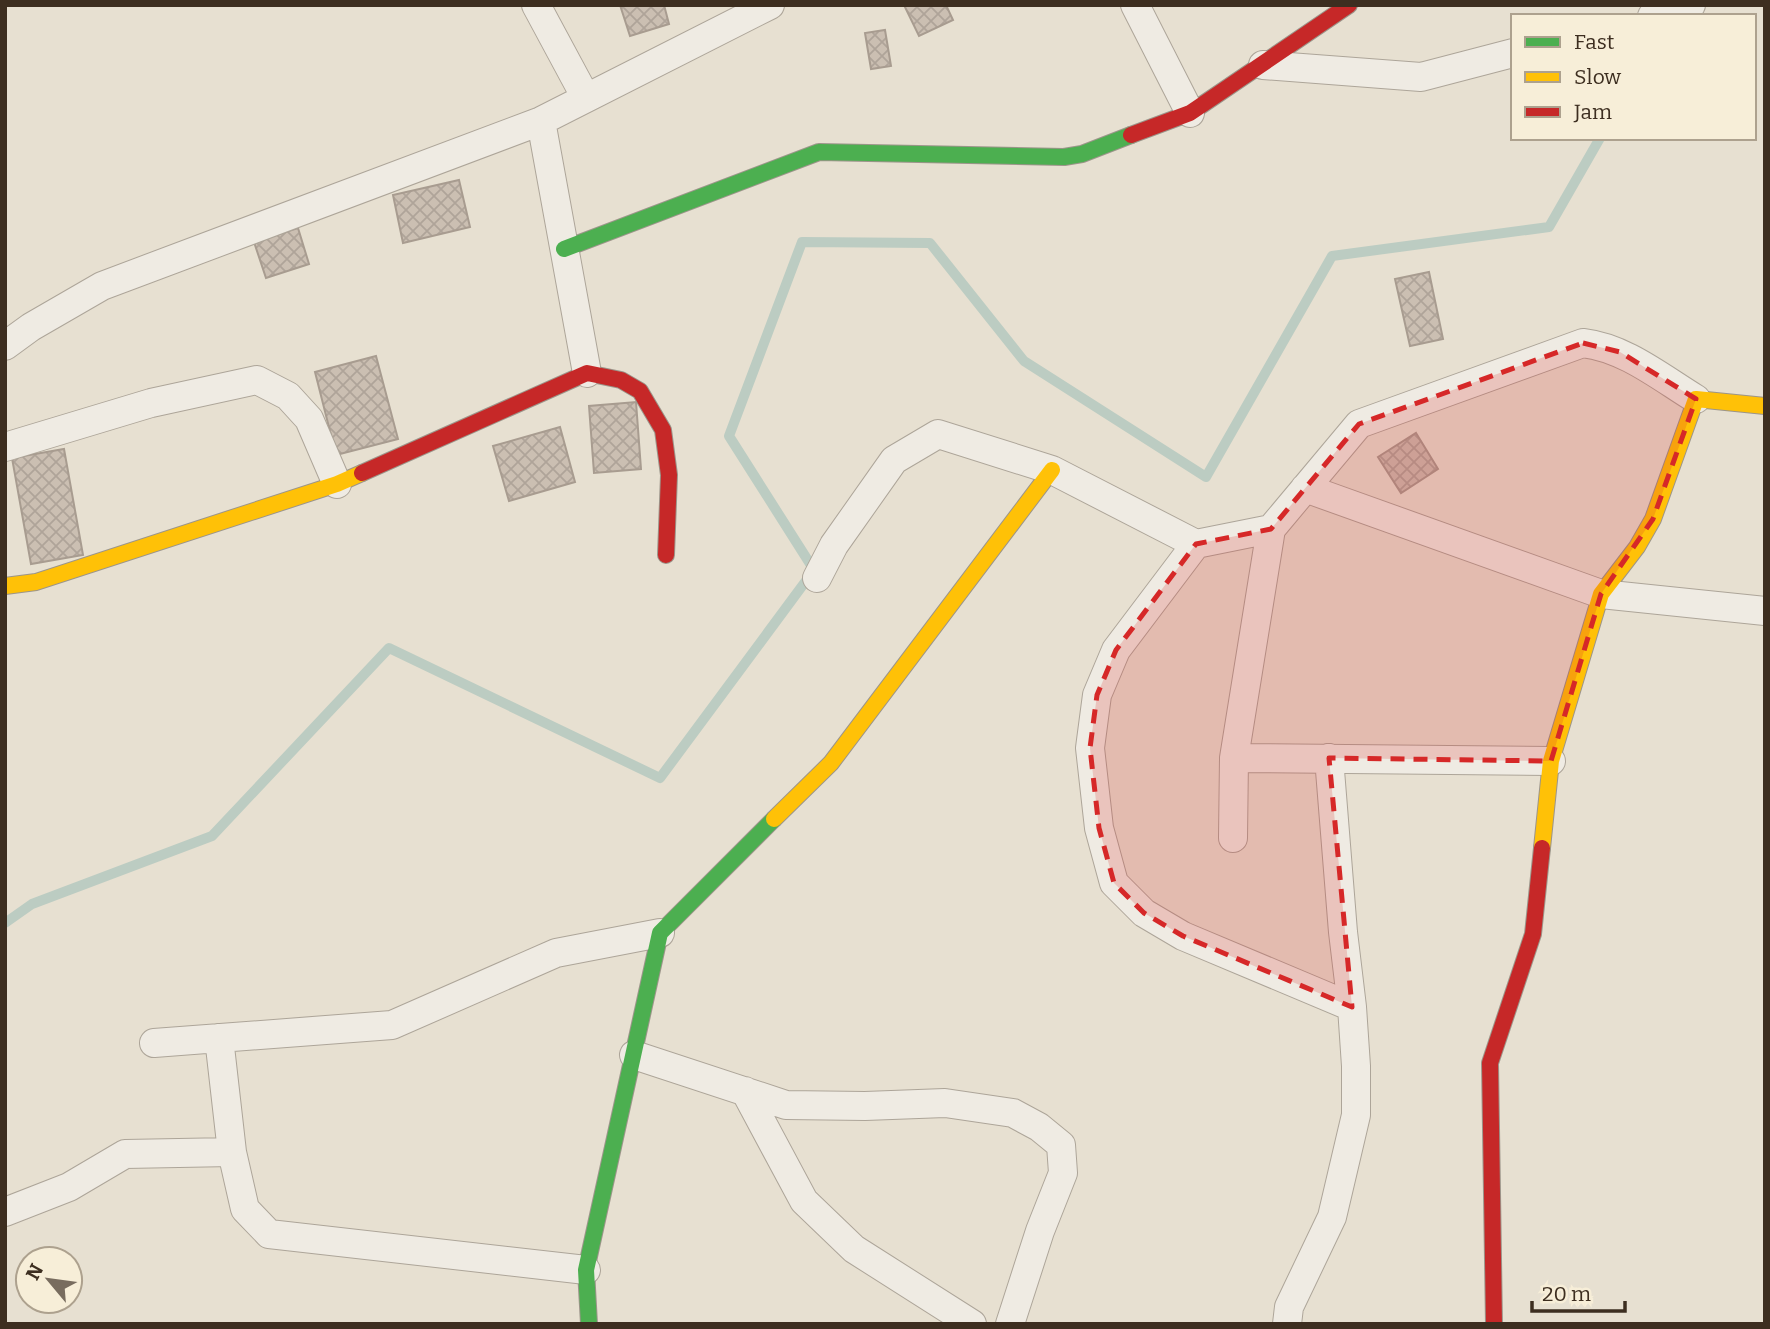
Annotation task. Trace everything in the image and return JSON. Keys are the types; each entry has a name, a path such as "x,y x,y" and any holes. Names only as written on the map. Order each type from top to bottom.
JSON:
{"street":[{"path":"536,5 586,98"},
{"path":"5,345 102,286 541,121 770,5"},
{"path":"1135,5 1190,113"},
{"path":"564,249 820,152 1064,157 1082,154 1190,113 1349,5"},
{"path":"1659,14 1691,5"},
{"path":"1263,65 1421,77 1511,54"},
{"path":"541,121 587,373"},
{"path":"1233,838 1234,758 1271,529 1359,424 1583,343 1620,352 1696,399 1765,405"},
{"path":"5,586 36,582 338,484 587,373 621,380 640,391 663,430 669,475 666,555"},
{"path":"5,447 151,404 257,380 288,396 309,419 338,484"},
{"path":"1494,1324 1490,1063 1533,934 1551,761 1601,594 1637,547 1653,519 1696,399"},
{"path":"817,578 834,545 894,460 938,434 1052,470 1196,544 1271,529"},
{"path":"589,1324 586,1270 660,933 831,763 1052,470"},
{"path":"1305,488 1601,594 1765,611"},
{"path":"1196,544 1116,650 1097,695 1090,748 1099,828 1114,883 1144,913 1183,936 1352,1007"},
{"path":"1234,758 1551,761"},
{"path":"1287,1324 1289,1307 1332,1217 1356,1115 1352,1007 1329,758"},
{"path":"154,1043 392,1025 556,953 660,933"},
{"path":"219,1038 232,1152 245,1209 269,1234 586,1270"},
{"path":"634,1055 786,1104 865,1106 945,1103 1013,1113 1039,1127 1061,1145 1063,1173 1040,1231 1010,1324"},
{"path":"745,1091 804,1201 853,1249 972,1324"},
{"path":"5,1212 69,1187 125,1154 232,1152"}],"highlighted area":[{"path":"1583,343 1620,352 1696,399 1653,519 1601,594 1551,761 1329,758 1352,1007 1183,936 1144,913 1114,883 1099,828 1090,748 1097,695 1116,650 1196,544 1271,529 1359,424"}],"building":[{"path":"620,5 664,5 669,24 630,36"},
{"path":"904,5 946,5 953,20 919,36"},
{"path":"885,30 891,66 871,69 865,33"},
{"path":"459,180 470,227 403,243 393,195"},
{"path":"298,228 309,264 266,278 254,242"},
{"path":"1429,272 1443,339 1410,346 1395,279"},
{"path":"376,356 398,439 336,455 315,372"},
{"path":"636,402 641,469 594,473 589,406"},
{"path":"560,427 575,482 509,501 493,446"},
{"path":"1416,433 1438,469 1401,493 1378,457"},
{"path":"64,449 83,555 31,564 12,458"}],"waterway":[{"path":"5,923 32,904 212,836 389,648 660,778 814,570 729,436 802,242 930,243 1024,361 1206,477 1332,256 1549,227 1599,140"}],"traffic: fast":[{"path":"564,249 819,152 1064,157 1082,154 1131,135"},
{"path":"589,1324 586,1270 660,933 774,819"}],"traffic: slow":[{"path":"1542,848 1551,761 1601,594 1637,547 1653,519 1696,399 1765,406"},
{"path":"774,819 831,763 1052,470"},
{"path":"5,586 36,582 337,484 362,473"}],"traffic: jam":[{"path":"1131,135 1190,113 1349,5"},
{"path":"362,473 587,373 621,380 640,391 663,430 669,475 666,555"},
{"path":"1494,1324 1490,1063 1533,934 1542,848"}]}
